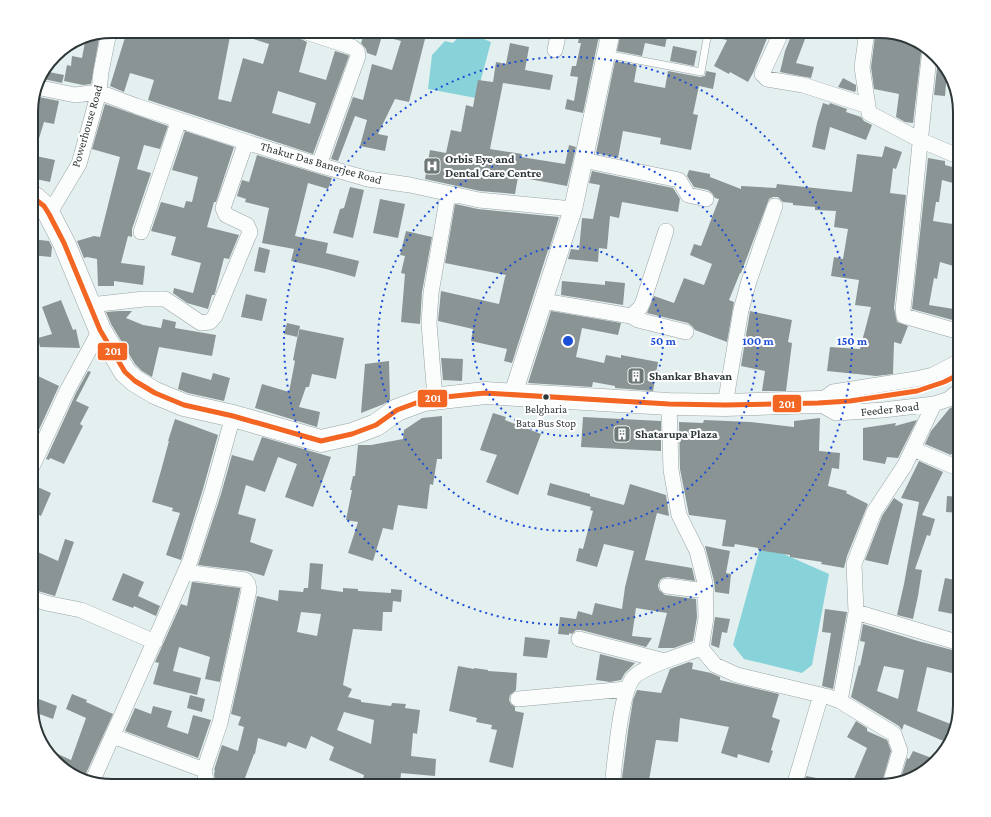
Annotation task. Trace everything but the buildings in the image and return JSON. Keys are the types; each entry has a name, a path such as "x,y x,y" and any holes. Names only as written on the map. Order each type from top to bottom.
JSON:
{"main road":[{"path":"38,201 44,206 64,242 100,330 125,372 135,381 155,393 184,405 233,416 321,441 352,434 376,425 397,410 424,400 485,393 669,404 725,405 850,401"}],"street":[{"name":"Powerhouse Road","path":"49,214 79,164 98,92 100,72 108,38"},
{"path":"319,165 358,56 357,51 352,48 323,38"},
{"path":"555,50 558,38"},
{"path":"513,394 573,209 609,38"},
{"path":"779,38 762,74 767,79 803,84 868,106"},
{"path":"866,38 862,67 869,113 920,140 953,154"},
{"path":"929,57 920,140 914,221 903,309 904,316 953,329"},
{"path":"42,88 75,95 98,92"},
{"name":"Thakur Das Banerjee Road","path":"98,92 246,142 368,179 479,200 573,209"},
{"path":"141,232 179,120"},
{"path":"90,305 148,298 165,299 201,323 210,322 215,316 250,232 247,225 226,215 223,208 246,142"},
{"path":"583,160 679,180 688,195 706,199"},
{"path":"435,398 429,323 431,293 448,194"},
{"path":"725,405 741,310 749,281 775,206"},
{"path":"631,316 640,308 643,302 666,231"},
{"path":"542,302 631,316 638,320 686,332"},
{"path":"38,454 68,389 100,330"},
{"path":"818,403 833,392 916,379 933,375 953,365"},
{"name":"Feeder Road","path":"818,403 836,413 934,404 949,399 953,396"},
{"path":"669,404 671,470 679,516 697,551 705,583 706,618 701,648 715,665 737,675 840,701 894,734 900,751 892,778"},
{"path":"840,701 856,612 854,564 874,512 905,465 934,404"},
{"path":"94,777 185,572 212,492 233,416"},
{"path":"913,449 953,466"},
{"path":"185,572 245,580 248,584 249,590 220,723 204,770 206,779"},
{"path":"667,586 706,591"},
{"path":"38,600 81,610 155,642"},
{"path":"856,612 953,641"},
{"path":"579,639 665,661"},
{"path":"613,779 619,728 627,689 634,677 652,666 701,648"},
{"path":"518,699 627,689"},
{"path":"796,779 821,695"},
{"path":"113,736 204,770"}],"lane":[{"path":"606,54 701,72 707,38"}],"water":[{"path":"458,38 481,38 491,42 476,98 428,89 432,55 445,41 453,43"},
{"path":"759,551 777,551 829,574 812,665 802,673 744,659 733,645"}],"transit line":[{"name":"201","path":"38,201 44,206 49,214 64,243 100,330 125,372 135,381 155,393 184,405 233,416 321,441 352,434 376,425 397,410 424,400 435,398 485,393 669,404 725,405 818,403 850,401 917,391 953,378"}],"place":[{"name":"Orbis Eye and Dental Care Centre","path":"432,166"},
{"name":"Shankar Bhavan","path":"636,376"},
{"name":"Belgharia Bata Bus Stop","path":"546,397"},
{"name":"Shatarupa Plaza","path":"622,434"}]}
